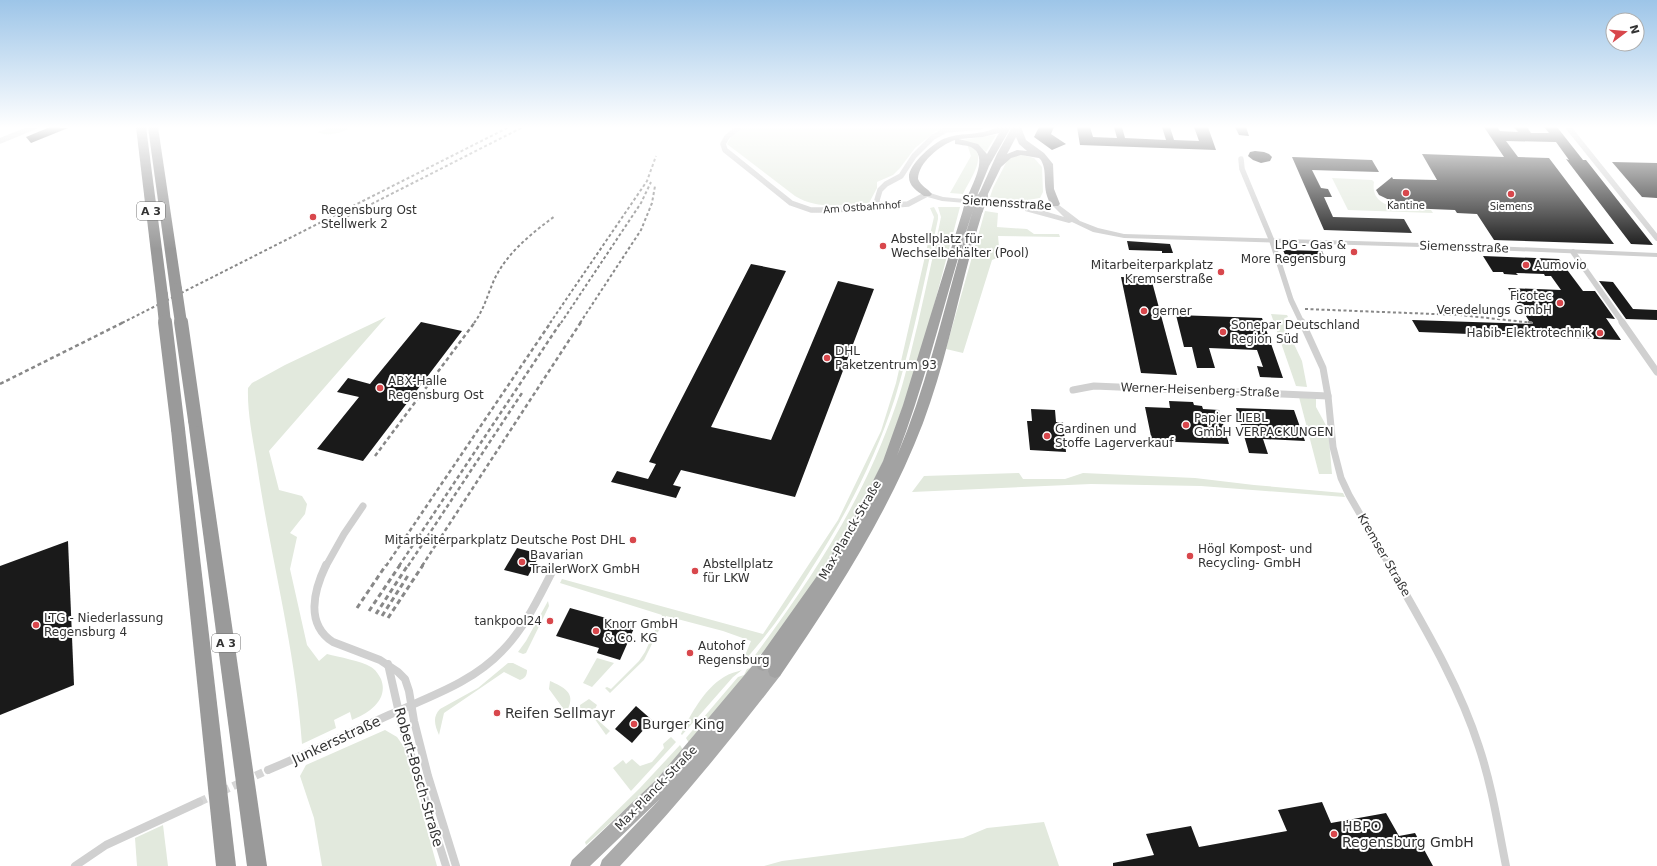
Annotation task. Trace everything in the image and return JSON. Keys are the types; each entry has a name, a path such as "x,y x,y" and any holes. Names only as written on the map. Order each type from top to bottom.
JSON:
{"highway":[{"name":"A 3","path":"146,167 178,429 226,866"},
{"name":"A 3","path":"159,167 256,866"},
{"path":"916,167 913,172 913,178 917,187 927,194"},
{"name":"Max-Planck-Straße","path":"973,210 984,196 996,167"},
{"path":"994,171 997,167"},
{"path":"1048,167 1049,186 1055,204"},
{"name":"Max-Planck-Straße","path":"769,667 819,608 859,544 884,498 901,462 933,374 973,210 973,196 984,168"}],"main road":[{"name":"Max-Planck-Straße","path":"578,866 662,785 769,667"},
{"name":"Max-Planck-Straße","path":"608,866 637,837 708,757 769,667"}],"street":[{"name":"Am Ostbahnhof","path":"746,167 790,203 811,210 908,204 927,194"},
{"path":"878,207 877,200 879,190 890,181 901,176 904,167"},
{"path":"1242,167 1272,241"},
{"path":"1600,167 1657,238"},
{"name":"Siemensstraße","path":"927,194 942,199 1017,206 1055,204 1065,214 1080,224 1104,233 1124,236 1413,245 1657,255"},
{"path":"1017,206 1080,224"},
{"name":"Kremser Straße","path":"1272,241 1293,305 1303,329 1319,356 1323,368 1328,396 1333,447 1341,478 1349,495 1423,624 1466,711 1479,747 1490,785 1506,866"},
{"path":"1573,252 1657,372"},
{"name":"Werner-Heisenberg-Straße","path":"1073,390 1094,386 1328,396"},
{"name":"Robert-Bosch-Straße","path":"363,506 346,530 322,571 313,608 317,625 326,637 335,642 379,658 398,669 406,681 405,708 402,726 446,866"},
{"name":"Robert-Bosch-Straße","path":"405,708 468,678 486,666 503,651 519,631 552,572"},
{"name":"Robert-Bosch-Straße","path":"388,664 405,708 456,866"},
{"name":"Junkersstraße","path":"268,770 405,708"},
{"path":"75,866 106,845 199,802"}],"shaded area":[{"path":"758,167 900,167 893,175 877,182 877,188 869,203 830,206 812,203 795,196"},
{"path":"965,167 976,167 963,194 950,193"},
{"path":"1004,167 1042,167 1043,192 1040,198 1021,201 990,197"},
{"path":"1332,178 1372,180 1374,182 1374,192 1378,199 1385,204 1403,209 1431,210 1433,213 1348,210"},
{"path":"934,207 938,215 938,219 913,331 895,398 887,421 869,466 847,509 823,551 795,594 772,627 746,659 744,658 751,641 723,631 666,616 644,660 610,693 605,688 607,687 611,689 639,661 645,652 662,615 560,583 562,579 763,634 838,520 881,431 896,383 934,217 930,208"},
{"path":"938,207 960,207 922,351 886,455 869,491 828,562 768,650 753,658 796,598 835,537 868,474 883,440 896,405 908,365 918,323 941,217"},
{"path":"985,211 998,213 997,227 1027,229 1034,234 1059,234 1060,237 998,236 1000,257 992,260 963,353 946,349"},
{"path":"1271,314 1287,315 1288,317 1285,318 1284,323 1302,361 1307,387 1296,386"},
{"path":"386,317 269,451 279,490 302,496 307,504 305,514 290,533 297,537 290,569 307,645 319,661 327,654 356,661 371,667 381,679 383,687 380,699 376,705 365,714 352,720 350,712 334,720 336,728 302,744 295,677 252,433 248,388 252,383 285,365"},
{"path":"1299,397 1316,399 1316,407 1328,429 1332,474 1319,474"},
{"path":"1019,473 1023,479 1065,479 1083,473 1195,478 1343,493 1345,497 1201,486 1091,484 912,492 924,476"},
{"path":"548,601 549,606 526,653 523,654 518,652 526,641"},
{"path":"597,658 614,663 592,687 583,683"},
{"path":"508,663 513,663 527,670 527,674 520,680 504,672 444,713 439,735 435,725 437,712 478,688"},
{"path":"754,667 689,743 686,738 738,677 744,675 747,669"},
{"path":"742,670 733,677 682,735 681,734 694,710 710,688 726,676"},
{"path":"550,681 564,688 569,694 570,703 568,709 565,711 549,689"},
{"path":"589,699 597,705 592,715 586,709 581,714 580,705"},
{"path":"592,715 610,731 606,735"},
{"path":"385,730 397,737 404,747 437,866 322,866 314,818 300,776 306,765"},
{"path":"671,737 676,742 631,791 613,768 623,760 626,764 632,759 640,766 652,762 664,748 663,744"},
{"path":"680,745 683,750 681,753 632,805 586,845 585,842 640,788"},
{"path":"1044,822 1059,866 764,866 782,861 963,838 987,828"},
{"path":"163,825 168,866 137,866 135,838"}],"building":[{"path":"1297,167 1376,167 1379,172 1312,170 1321,188 1328,189 1332,197 1324,197 1333,217 1404,219 1412,233 1324,230"},
{"path":"1430,167 1556,167 1614,244 1494,240 1477,214 1457,213 1455,210 1406,208 1379,195 1376,190 1392,177 1393,179 1437,180"},
{"path":"1572,167 1592,167 1653,245 1631,244"},
{"path":"1617,167 1657,167 1657,198 1642,197"},
{"path":"1127,241 1170,244 1173,253 1162,253 1162,251 1129,250"},
{"path":"1283,250 1322,251 1326,260 1286,257"},
{"path":"1483,256 1559,259 1583,291 1595,291 1615,319 1606,318 1621,340 1419,332 1412,320 1531,324 1508,288 1561,290 1551,276 1545,276 1544,274 1516,273 1518,275 1493,272"},
{"name":"DHL Paketzentrum 93","path":"751,264 786,271 711,427 771,440 838,281 874,289 795,497 681,470 673,485 681,487 676,498 611,482 617,471 648,479 656,464 649,462"},
{"name":"gerner","path":"1121,277 1151,278 1177,375 1141,373"},
{"path":"1599,281 1613,282 1633,309 1657,310 1657,320 1626,319"},
{"name":"Sonepar Deutschland Region Süd","path":"1176,315 1262,318 1283,378 1260,377 1257,366 1263,367 1257,350 1209,348 1215,368 1197,368 1192,347 1184,347"},
{"name":"ABX-Halle Regensburg Ost","path":"421,322 462,331 363,461 317,449 359,397 337,392 348,378 370,384"},
{"name":"Papier LIEBL GmbH VERPACKUNGEN","path":"1169,401 1193,402 1194,405 1202,406 1203,409 1219,410 1229,444 1152,441 1145,407 1170,408"},
{"path":"1236,408 1294,410 1305,441 1263,439 1268,454 1249,453"},
{"name":"Gardinen und Stoffe Lagerverkauf","path":"1031,409 1055,410 1056,422 1063,422 1066,452 1030,450 1027,421 1032,421"},
{"name":"LTG - Niederlassung Regensburg 4","path":"68,541 74,685 0,715 0,566"},
{"name":"Bavarian TrailerWorX GmbH","path":"517,548 540,554 528,576 504,570"},
{"name":"Knorr GmbH & Co. KG","path":"570,608 635,626 620,660 597,653 599,648 556,636"},
{"name":"Burger King","path":"636,706 652,720 632,743 615,729"},
{"name":"HBPO Regensburg GmbH","path":"1322,802 1331,823 1386,813 1399,836 1415,833 1433,866 1113,866 1113,863 1154,855 1146,834 1191,826 1199,847 1287,831 1278,810"}],"tunnel":[{"path":"199,802 268,770"}],"railway":[{"path":"122,323 429,167"},
{"path":"342,219 443,167"},
{"path":"550,323 647,181 652,167"},
{"path":"561,323 641,203 651,182"},
{"path":"580,323 641,230 652,203 655,186"},
{"path":"474,323 500,269 514,251 529,236 555,216"},
{"path":"1305,309 1460,315 1534,323 1528,322"},
{"path":"375,456 475,322"},
{"path":"386,566 551,322"},
{"path":"399,566 561,322"},
{"path":"422,566 581,322"},
{"path":"0,384 122,323"},
{"path":"408,566 522,393"},
{"path":"357,608 386,565"},
{"path":"369,611 400,565"},
{"path":"376,614 408,565"},
{"path":"388,618 423,565"},
{"path":"382,616 409,574"}],"place":[{"name":"Kantine","path":"1406,193"},
{"name":"Siemens","path":"1511,194"},
{"name":"Regensburg Ost Stellwerk 2","path":"313,217"},
{"name":"Abstellplatz für Wechselbehälter (Pool)","path":"883,246"},
{"name":"LPG - Gas & More Regensburg","path":"1354,252"},
{"name":"Aumovio","path":"1526,265"},
{"name":"Mitarbeiterparkplatz Kremserstraße","path":"1221,272"},
{"name":"Ficotec Veredelungs GmbH","path":"1560,303"},
{"name":"gerner","path":"1144,311"},
{"name":"Sonepar Deutschland Region Süd","path":"1223,332"},
{"name":"Habib-Elektrotechnik","path":"1600,333"},
{"name":"DHL Paketzentrum 93","path":"827,358"},
{"name":"ABX-Halle Regensburg Ost","path":"380,388"},
{"name":"Papier LIEBL GmbH VERPACKUNGEN","path":"1186,425"},
{"name":"Gardinen und Stoffe Lagerverkauf","path":"1047,436"},
{"name":"Mitarbeiterparkplatz Deutsche Post DHL","path":"633,540"},
{"name":"Högl Kompost- und Recycling- GmbH","path":"1190,556"},
{"name":"Bavarian TrailerWorX GmbH","path":"522,562"},
{"name":"Abstellplatz für LKW","path":"695,571"},
{"name":"tankpool24","path":"550,621"},
{"name":"LTG - Niederlassung Regensburg 4","path":"36,625"},
{"name":"Knorr GmbH & Co. KG","path":"596,631"},
{"name":"Autohof Regensburg","path":"690,653"},
{"name":"Reifen Sellmayr","path":"497,713"},
{"name":"Burger King","path":"634,724"},
{"name":"HBPO Regensburg GmbH","path":"1334,834"}]}
